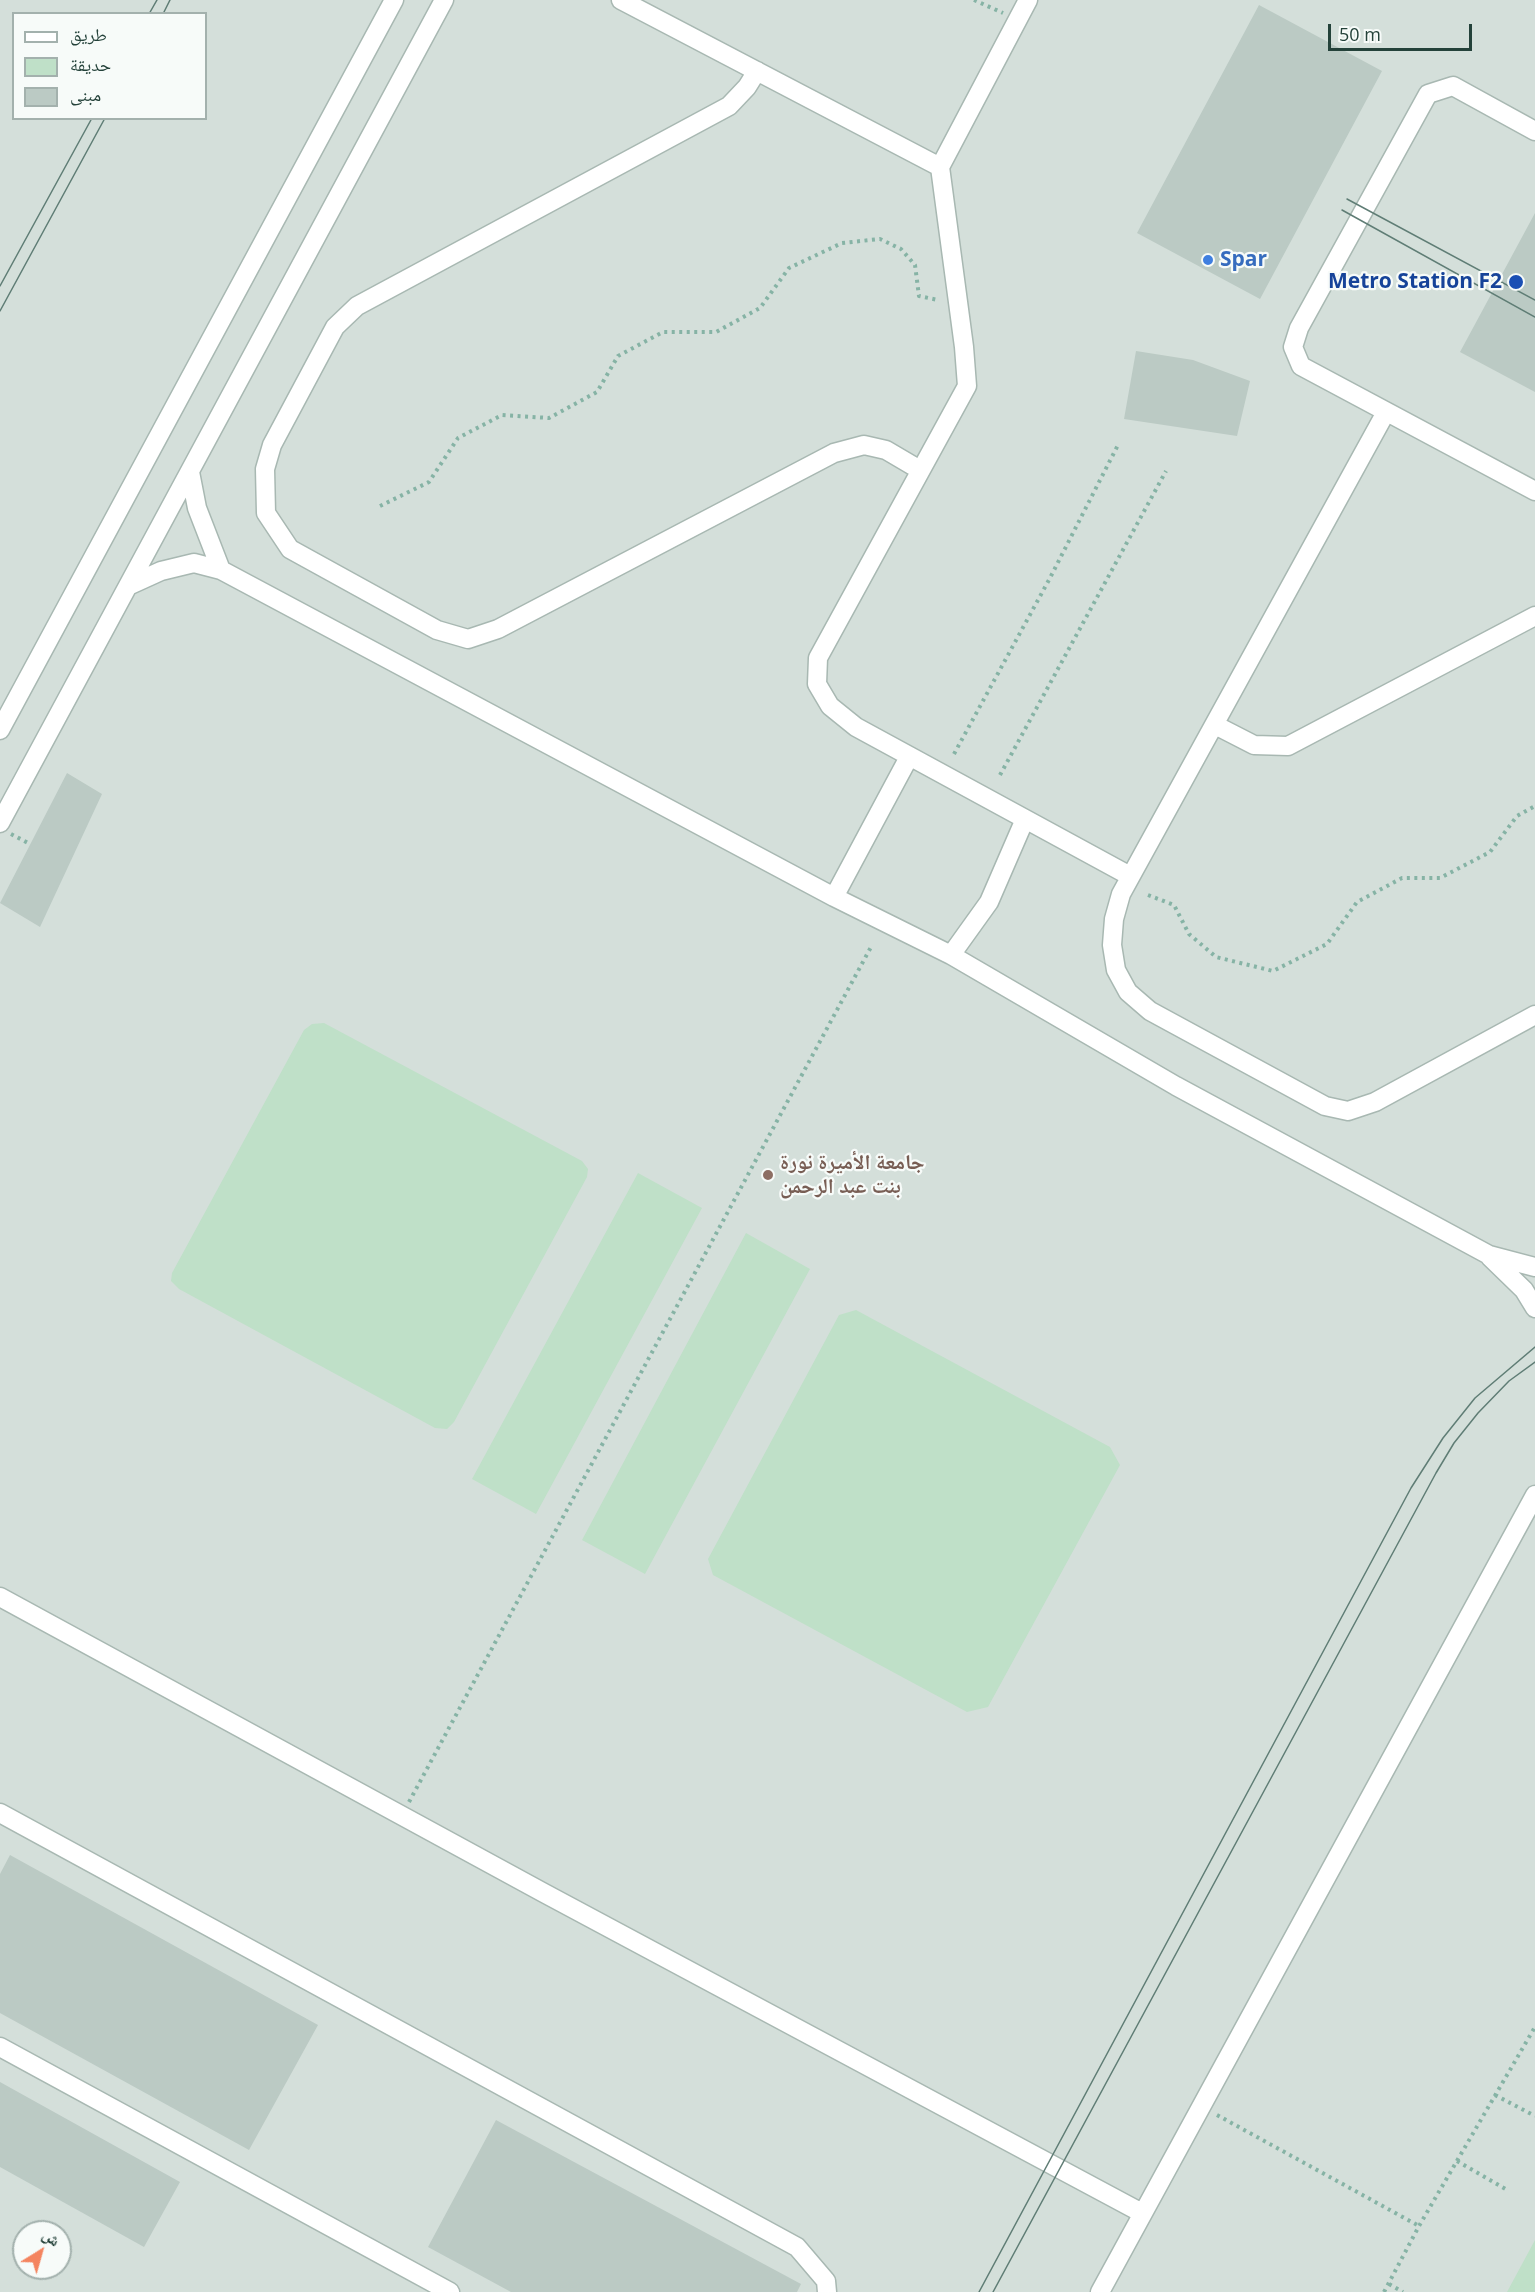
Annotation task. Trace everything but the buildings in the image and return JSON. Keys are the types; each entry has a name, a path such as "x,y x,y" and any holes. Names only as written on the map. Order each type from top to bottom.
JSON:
{"street":[{"path":"0,730 394,0"},
{"path":"0,823 444,0"},
{"path":"621,0 940,167"},
{"path":"1028,0 940,167 964,347 966,386 818,658 817,684 830,706 856,727 1130,876"},
{"path":"757,71 747,87 729,106 357,306 335,327 272,445 265,469 266,513 290,549 437,630 468,639 498,629 834,453 864,445 886,450 920,470"},
{"path":"1535,131 1453,87 1428,94 1299,328 1293,347 1301,366 1535,491"},
{"path":"1386,412 1130,876 1114,919 1112,945 1116,970 1128,992 1150,1011 1325,1106 1348,1111 1375,1102 1535,1015"},
{"path":"190,472 197,508 221,570"},
{"path":"128,586 161,571 194,563 221,570 834,897 951,955 1176,1086 1489,1255 1535,1267"},
{"path":"1215,725 1254,746 1288,746 1535,616"},
{"path":"834,897 909,757"},
{"path":"951,955 978,894 1025,819"},
{"path":"1489,1255 1524,1290 1535,1308"},
{"path":"1100,2292 1535,1495"},
{"path":"0,1597 402,1816 1142,2213"},
{"path":"0,1813 797,2247 826,2282 827,2292"},
{"path":"0,2047 450,2292"}],"path":[{"path":"974,0 1003,14"},
{"path":"380,507 429,482 459,438 502,415 549,417 597,392 618,356 663,333 716,332 760,308 789,268 842,243 880,239 901,249 915,265 919,296 938,300"},
{"path":"954,754 1050,578 1119,443"},
{"path":"1000,775 1166,471"},
{"path":"1148,895 1174,905 1189,934 1216,957 1273,971 1327,944 1357,902 1402,878 1440,879 1490,852 1517,816 1535,806"},
{"path":"402,1816 871,947"},
{"path":"1384,2292 1419,2226 1535,2027"},
{"path":"1495,2095 1535,2116"},
{"path":"1200,2106 1419,2226"},
{"path":"1457,2161 1509,2191"},
{"path":"1389,2284 1403,2292"}],"shaded area":[{"name":"جامعة الأميرة نورة بنت عبد الرحمن","path":"0,0 1535,0 1535,2292 0,2292"}],"green space":[{"path":"324,1023 582,1161 588,1169 587,1177 454,1422 447,1429 435,1428 179,1289 171,1281 172,1273 304,1030 312,1024"},
{"path":"638,1173 702,1208 536,1514 472,1479"},
{"path":"746,1233 810,1269 645,1574 582,1540"},
{"path":"856,1310 1110,1447 1120,1465 988,1707 967,1712 713,1575 708,1559 839,1315"},
{"path":"1535,2240 1535,2292 1507,2292"}],"tram line":[{"path":"150,12 157,0"},
{"path":"164,12 170,0"},
{"path":"0,286 91,120"},
{"path":"0,311 104,120"},
{"path":"1347,199 1535,300"},
{"path":"1342,210 1535,317"},
{"path":"979,2292 1411,1488 1443,1438 1475,1398 1535,1347"},
{"path":"993,2292 1436,1473 1454,1443 1478,1413 1509,1381 1535,1362"}],"place":[{"name":"Spar","path":"1208,260"},
{"name":"Metro Station F2","path":"1516,282"},
{"name":"جامعة الأميرة نورة بنت عبد الرحمن","path":"768,1175"}]}
